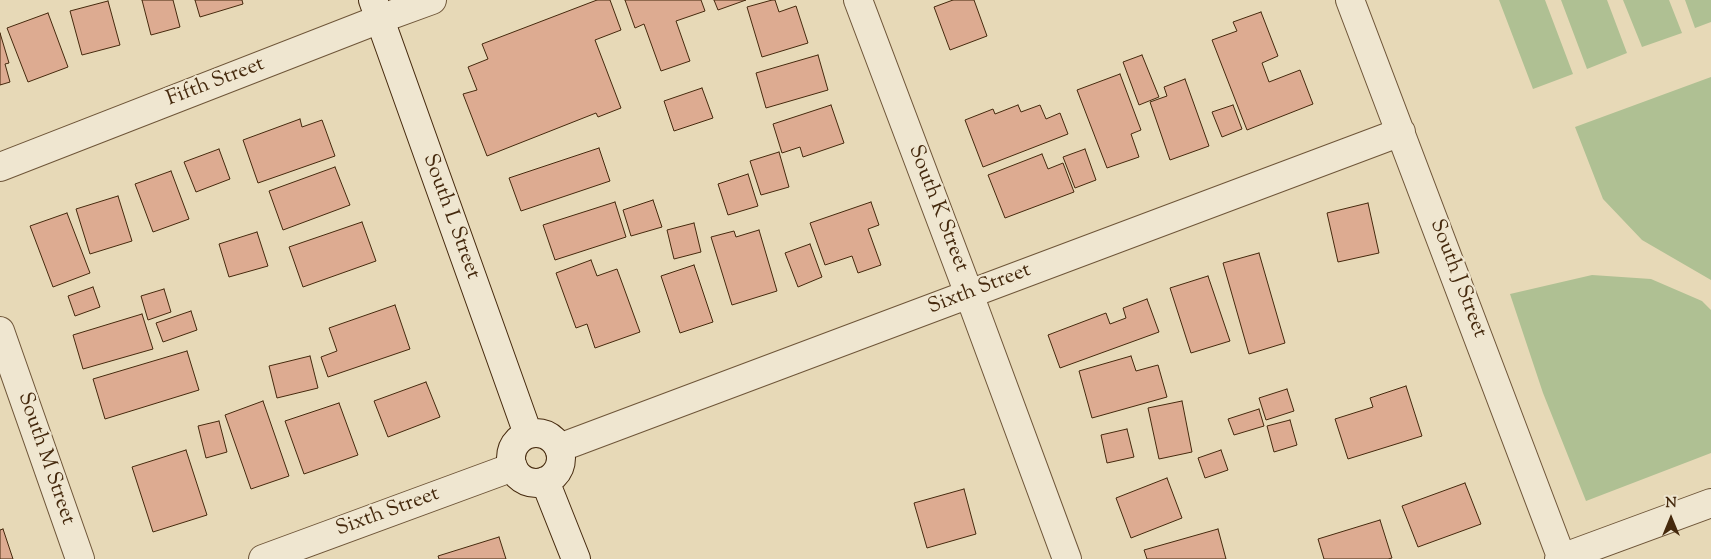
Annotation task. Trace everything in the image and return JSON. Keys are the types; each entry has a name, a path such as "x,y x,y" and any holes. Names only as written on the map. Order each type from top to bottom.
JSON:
{"street":[{"name":"Fifth Street","path":"0,166 376,9 432,0"},
{"name":"South K Street","path":"858,0 969,294 1066,559"},
{"name":"South J Street","path":"1350,0 1560,559"},
{"name":"South L Street","path":"376,9 528,434"},
{"name":"Sixth Street","path":"559,448 1401,132"},
{"name":"South M Street","path":"0,331 80,559"},
{"path":"535,432 550,436 559,448 561,456 558,471 546,481 530,482 517,474 513,467 510,454 513,447 521,437 528,434 535,432"},
{"name":"Sixth Street","path":"263,559 513,467"},
{"path":"546,481 576,559"},
{"path":"1560,559 1711,503"}],"green space":[{"path":"1499,0 1545,0 1573,74 1533,89"},
{"path":"1561,0 1607,0 1627,53 1587,69"},
{"path":"1623,0 1669,0 1682,33 1642,47"},
{"path":"1685,0 1711,0 1711,22 1695,28"},
{"path":"1711,77 1711,280 1642,240 1603,199 1575,127"},
{"path":"1592,275 1651,279 1702,301 1711,310 1711,453 1586,501 1543,393 1510,294"}],"building":[{"path":"142,0 173,0 180,27 151,35"},
{"path":"195,0 242,0 243,4 200,17"},
{"path":"597,0 610,0 621,30 595,40 621,108 598,117 596,113 487,156 463,94 477,90 468,67 488,59 482,44"},
{"path":"625,0 701,0 705,11 676,21 690,61 661,71 644,24 635,28"},
{"path":"714,0 746,0 718,10"},
{"path":"775,0 779,12 796,6 808,43 762,57 747,7"},
{"path":"953,0 974,0 987,36 950,50 934,7"},
{"path":"108,1 120,45 82,55 70,11"},
{"path":"1261,12 1278,56 1262,63 1269,82 1300,70 1313,104 1247,130 1212,40 1237,31 1233,22"},
{"path":"48,13 68,67 28,82 7,28"},
{"path":"0,33 9,63 5,64 10,82 0,85"},
{"path":"818,55 828,90 766,108 756,73"},
{"path":"1142,55 1159,97 1139,105 1123,62"},
{"path":"1120,74 1141,130 1131,134 1139,157 1107,168 1077,90"},
{"path":"1185,79 1209,146 1170,160 1150,102 1167,96 1164,87"},
{"path":"702,88 713,118 674,131 664,101"},
{"path":"831,105 844,143 803,157 800,147 782,153 773,124"},
{"path":"1018,105 1021,112 1040,105 1046,119 1060,113 1068,134 983,167 965,120 993,109 995,114"},
{"path":"1233,105 1242,129 1222,137 1212,112"},
{"path":"300,119 302,127 322,120 335,156 258,183 243,140"},
{"path":"599,148 610,181 521,211 509,178"},
{"path":"219,149 230,179 196,192 184,162"},
{"path":"1085,149 1096,180 1075,188 1063,157"},
{"path":"779,152 789,187 761,195 750,161"},
{"path":"1042,154 1048,169 1063,163 1074,192 1005,218 988,175"},
{"path":"335,167 350,205 283,230 269,191"},
{"path":"171,171 189,219 153,232 135,184"},
{"path":"748,174 758,206 728,215 718,184"},
{"path":"118,196 132,241 90,254 76,209"},
{"path":"653,200 662,227 631,236 623,210"},
{"path":"615,202 626,237 555,260 543,225"},
{"path":"871,202 879,225 868,229 881,265 858,273 852,256 825,265 810,223"},
{"path":"1368,203 1379,253 1338,262 1327,213"},
{"path":"67,213 90,273 53,287 30,226"},
{"path":"362,222 376,261 303,287 289,247"},
{"path":"694,223 701,252 674,259 667,230"},
{"path":"759,230 777,291 732,305 711,237 734,231 736,237"},
{"path":"257,232 268,266 229,277 219,244"},
{"path":"810,244 822,277 798,287 785,253"},
{"path":"1259,253 1285,343 1249,354 1223,263"},
{"path":"591,260 597,276 617,269 640,332 595,348 587,324 576,328 556,273"},
{"path":"694,265 713,322 680,333 661,276"},
{"path":"1208,276 1230,341 1191,353 1170,288"},
{"path":"93,287 100,307 75,316 68,296"},
{"path":"164,289 171,312 148,320 141,296"},
{"path":"1147,299 1159,332 1060,368 1048,335 1106,313 1110,324 1126,318 1123,308"},
{"path":"395,305 410,349 328,377 321,357 337,351 329,328"},
{"path":"191,311 197,330 163,342 156,323"},
{"path":"142,314 153,349 83,369 73,335"},
{"path":"187,351 199,390 105,419 93,379"},
{"path":"310,356 318,388 277,398 269,366"},
{"path":"1131,356 1136,371 1158,365 1167,397 1092,418 1079,371"},
{"path":"426,382 440,417 388,437 374,401"},
{"path":"1406,386 1422,436 1348,459 1335,419 1373,407 1370,398"},
{"path":"1287,389 1294,411 1266,420 1259,398"},
{"path":"263,401 289,476 251,489 225,415"},
{"path":"1182,401 1192,452 1159,459 1148,408"},
{"path":"339,403 358,455 304,474 285,421"},
{"path":"1259,409 1264,426 1234,435 1228,419"},
{"path":"1290,420 1297,445 1274,452 1267,426"},
{"path":"219,421 227,452 206,458 198,426"},
{"path":"1127,429 1134,457 1107,463 1101,435"},
{"path":"186,450 207,515 153,532 132,467"},
{"path":"1221,450 1228,470 1205,478 1198,458"},
{"path":"1167,478 1182,518 1131,538 1116,498"},
{"path":"1465,483 1481,524 1418,547 1402,506"},
{"path":"964,489 976,534 927,548 914,503"},
{"path":"1380,520 1392,558 1324,559 1318,539"},
{"path":"3,529 13,559 0,559 0,530"},
{"path":"1218,529 1226,559 1147,559 1144,550"},
{"path":"499,537 506,559 439,559 438,556"}]}
